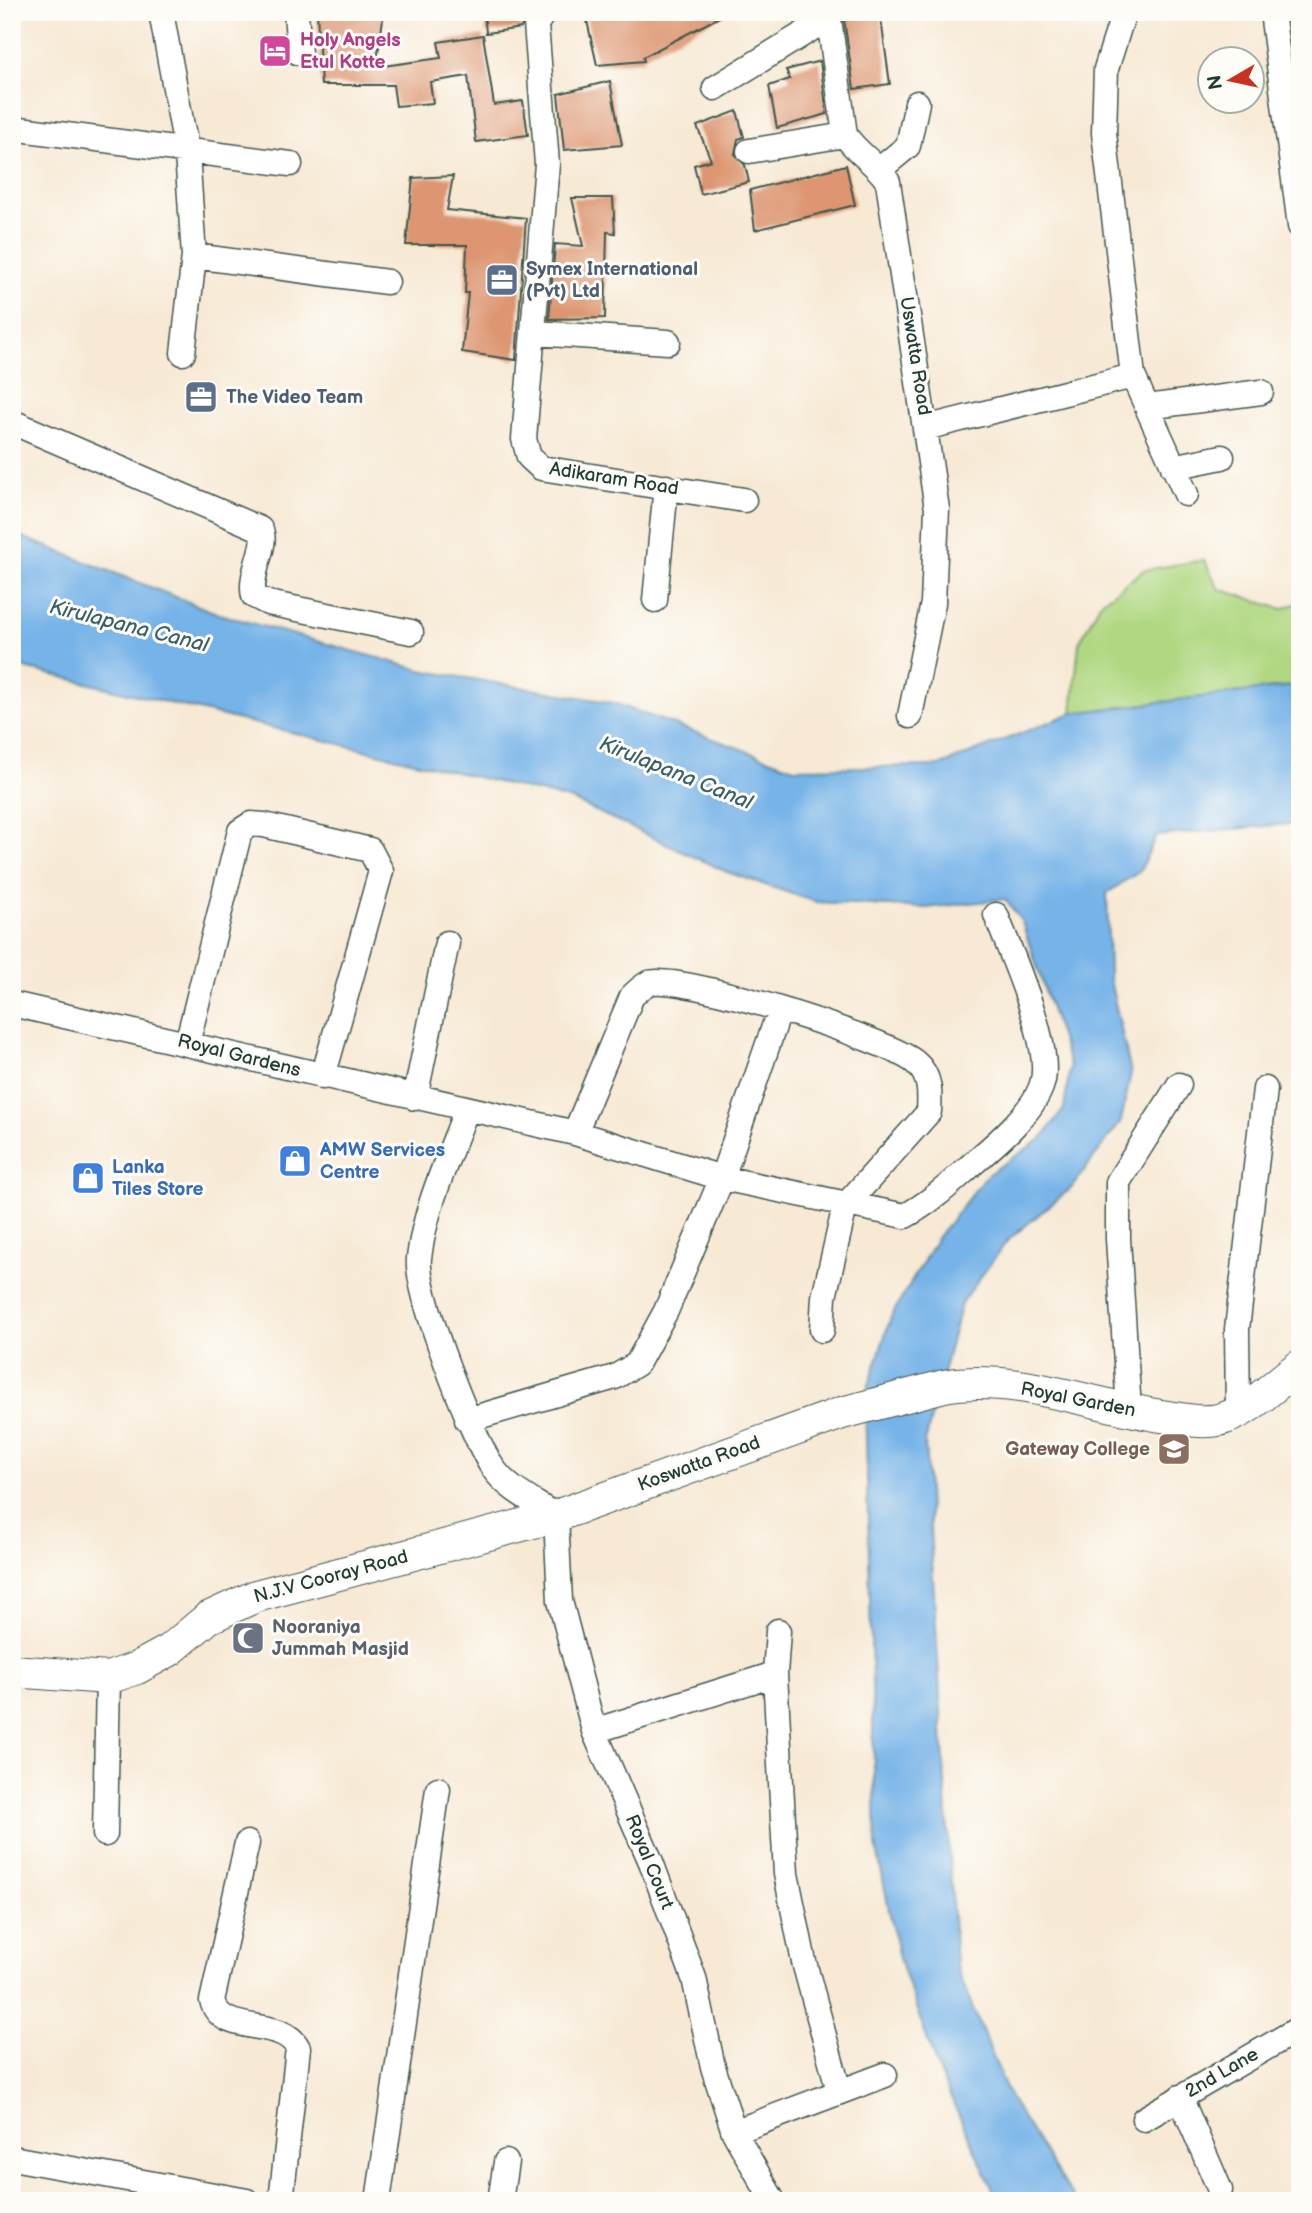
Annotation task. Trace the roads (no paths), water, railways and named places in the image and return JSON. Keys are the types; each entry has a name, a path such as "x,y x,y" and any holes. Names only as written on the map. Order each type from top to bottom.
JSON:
{"street":[{"path":"160,12 187,153 194,256 183,352"},
{"path":"296,12 299,53"},
{"name":"Adikaram Road","path":"544,12 536,24 547,164 535,333 524,439 529,457 541,468 744,499"},
{"path":"1124,12 1106,69 1104,132 1133,376 1186,494"},
{"path":"1272,12 1300,226"},
{"path":"715,88 829,15 845,135 852,147 880,169 908,146 917,103"},
{"path":"12,128 187,153 290,164"},
{"path":"749,151 845,135"},
{"name":"Uswatta Road","path":"880,169 888,182 937,509 933,603 910,716"},
{"path":"194,256 387,282"},
{"path":"535,333 668,342"},
{"path":"925,428 1133,376"},
{"path":"1147,407 1261,392"},
{"path":"12,422 246,522 264,533 251,583 254,596 268,603 411,632"},
{"path":"1173,467 1222,457"},
{"path":"655,600 666,487"},
{"path":"187,1044 240,831 251,824 264,825 370,850 381,871 323,1077"},
{"name":"Royal Gardens","path":"12,1004 466,1111 575,1133 722,1178 845,1206 905,1216 921,1208 1020,1118 1043,1083 1043,1051 1024,985 996,915"},
{"path":"415,1098 447,943"},
{"path":"575,1133 632,996 649,983 679,985 780,1009 884,1045 916,1063 930,1083 929,1112 845,1206 824,1297 822,1330"},
{"path":"467,1420 615,1377 637,1364 666,1311 722,1178 780,1009"},
{"path":"1129,1410 1118,1239 1118,1182 1179,1085"},
{"path":"1238,1413 1237,1329 1265,1089"},
{"path":"466,1111 428,1211 418,1261 425,1297 467,1420 494,1469 520,1494 556,1516"},
{"name":"Royal Garden","path":"842,1413 959,1383 1036,1389 1129,1410 1192,1420 1221,1420 1238,1413 1299,1363"},
{"name":"Koswatta Road","path":"420,1552 556,1516 842,1413"},
{"name":"Royal Court","path":"556,1516 560,1601 594,1731 651,1862 694,1978 713,2067 734,2132 773,2201"},
{"name":"N.J.V Cooray Road","path":"12,1671 108,1678 137,1668 170,1650 208,1618 256,1595 420,1552"},
{"path":"778,1631 775,1674 786,1874 804,1962 839,2091"},
{"path":"594,1731 775,1674"},
{"path":"105,1834 108,1678"},
{"path":"379,2201 438,1789"},
{"path":"247,1843 212,2001 215,2012 225,2019 282,2031 293,2037 299,2049 281,2201"},
{"name":"2nd Lane","path":"1144,2119 1300,2028"},
{"path":"734,2132 885,2075"},
{"path":"1180,2097 1220,2190"},
{"path":"12,2158 247,2201"},
{"path":"500,2201 506,2162"}],"water":[{"name":"Kirulapana Canal","path":"12,533 219,614 425,671 614,703 794,768 939,766 1072,713 1300,685 1300,823 1156,836 1140,871 1107,893 1109,976 1131,1073 1121,1121 1072,1187 1007,1241 961,1304 925,1442 956,1967 1010,2098 1075,2201 998,2201 938,2070 899,1959 876,1845 865,1397 891,1317 937,1238 987,1175 1041,1139 1064,1109 1070,1066 1022,922 1005,899 926,908 816,902 727,872 572,800 12,665"}],"place":[{"name":"Holy Angels Etul Kotte","path":"275,51"},
{"name":"Symex International (Pvt) Ltd","path":"502,280"},
{"name":"The Video Team","path":"201,397"},
{"name":"AMW Services Centre","path":"295,1161"},
{"name":"Lanka Tiles Store","path":"88,1178"},
{"name":"Gateway College","path":"1174,1449"},
{"name":"Nooraniya Jummah Masjid","path":"248,1638"}]}
